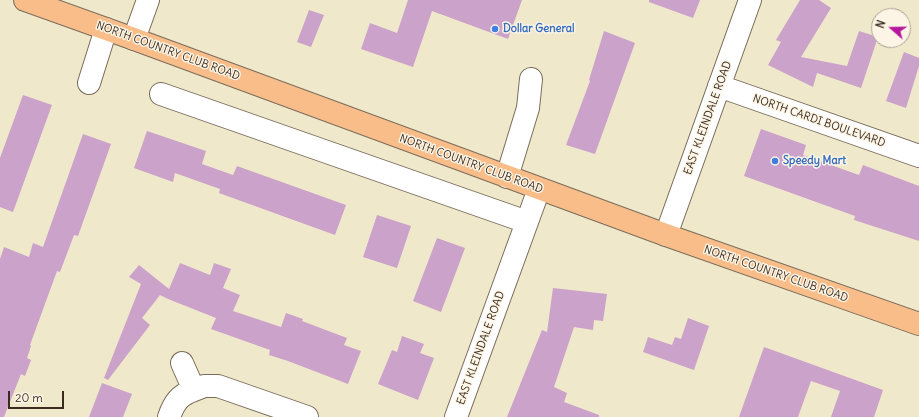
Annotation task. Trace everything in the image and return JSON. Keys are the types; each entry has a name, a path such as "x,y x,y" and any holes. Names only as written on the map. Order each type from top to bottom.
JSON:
{"main road":[{"name":"NORTH COUNTRY CLUB ROAD","path":"25,0 539,189 919,324"}],"street":[{"path":"134,39 148,0"},
{"name":"EAST KLEINDALE ROAD","path":"666,235 750,0"},
{"path":"89,84 106,29"},
{"path":"507,177 528,108 531,79"},
{"name":"NORTH CARDI BOULEVARD","path":"720,86 919,156"},
{"path":"161,94 527,222"},
{"name":"EAST KLEINDALE ROAD","path":"456,417 539,189"},
{"path":"182,363 194,390"},
{"path":"169,417 177,399 185,393 204,386 218,386 307,417"}],"building":[{"path":"408,0 522,0 508,39 432,11 413,67 361,49 370,23 397,33"},
{"path":"649,0 700,0 693,18 649,2"},
{"path":"800,0 819,0 831,8 801,57 847,66 859,31 871,35 871,48 874,48 861,88 817,73 813,87 768,65 781,42 776,40"},
{"path":"309,10 324,15 311,47 297,42"},
{"path":"604,31 635,43 595,154 566,145 590,81 589,80"},
{"path":"904,52 919,58 919,66 906,108 886,101"},
{"path":"23,95 52,105 13,212 0,207 0,158"},
{"path":"761,129 806,145 803,155 859,175 863,165 919,186 919,241 854,220 855,216 744,176"},
{"path":"147,131 206,151 202,164 233,175 237,166 346,205 335,235 219,193 220,189 175,173 173,182 134,168"},
{"path":"83,134 111,144 78,236 74,235 60,272 57,271 30,345 27,358 31,360 25,376 21,374 4,417 0,417 0,259 4,247 29,257 33,243 43,247"},
{"path":"377,215 411,226 397,268 363,257"},
{"path":"437,238 465,248 441,312 413,301"},
{"path":"180,263 210,275 214,263 231,269 223,288 240,295 233,311 281,327 286,313 303,319 302,321 347,338 344,345 361,351 348,384 269,355 270,350 211,329 216,318 160,295 142,318 150,325 108,380 104,378 141,284 129,277 139,265 169,289"},
{"path":"553,288 607,294 603,321 594,320 593,330 574,327 554,387 567,393 564,402 599,415 599,417 507,417 542,330 547,332"},
{"path":"688,318 709,326 694,370 643,352 648,337 672,345 675,337 681,339"},
{"path":"402,336 424,344 420,353 434,358 418,400 378,384 392,350 397,352"},
{"path":"764,347 883,390 874,417 831,417 840,391 811,381 798,417 739,417"},
{"path":"102,383 132,394 123,417 89,417"}],"place":[{"name":"Dollar General","path":"495,29"},
{"name":"Speedy Mart","path":"775,161"}]}
